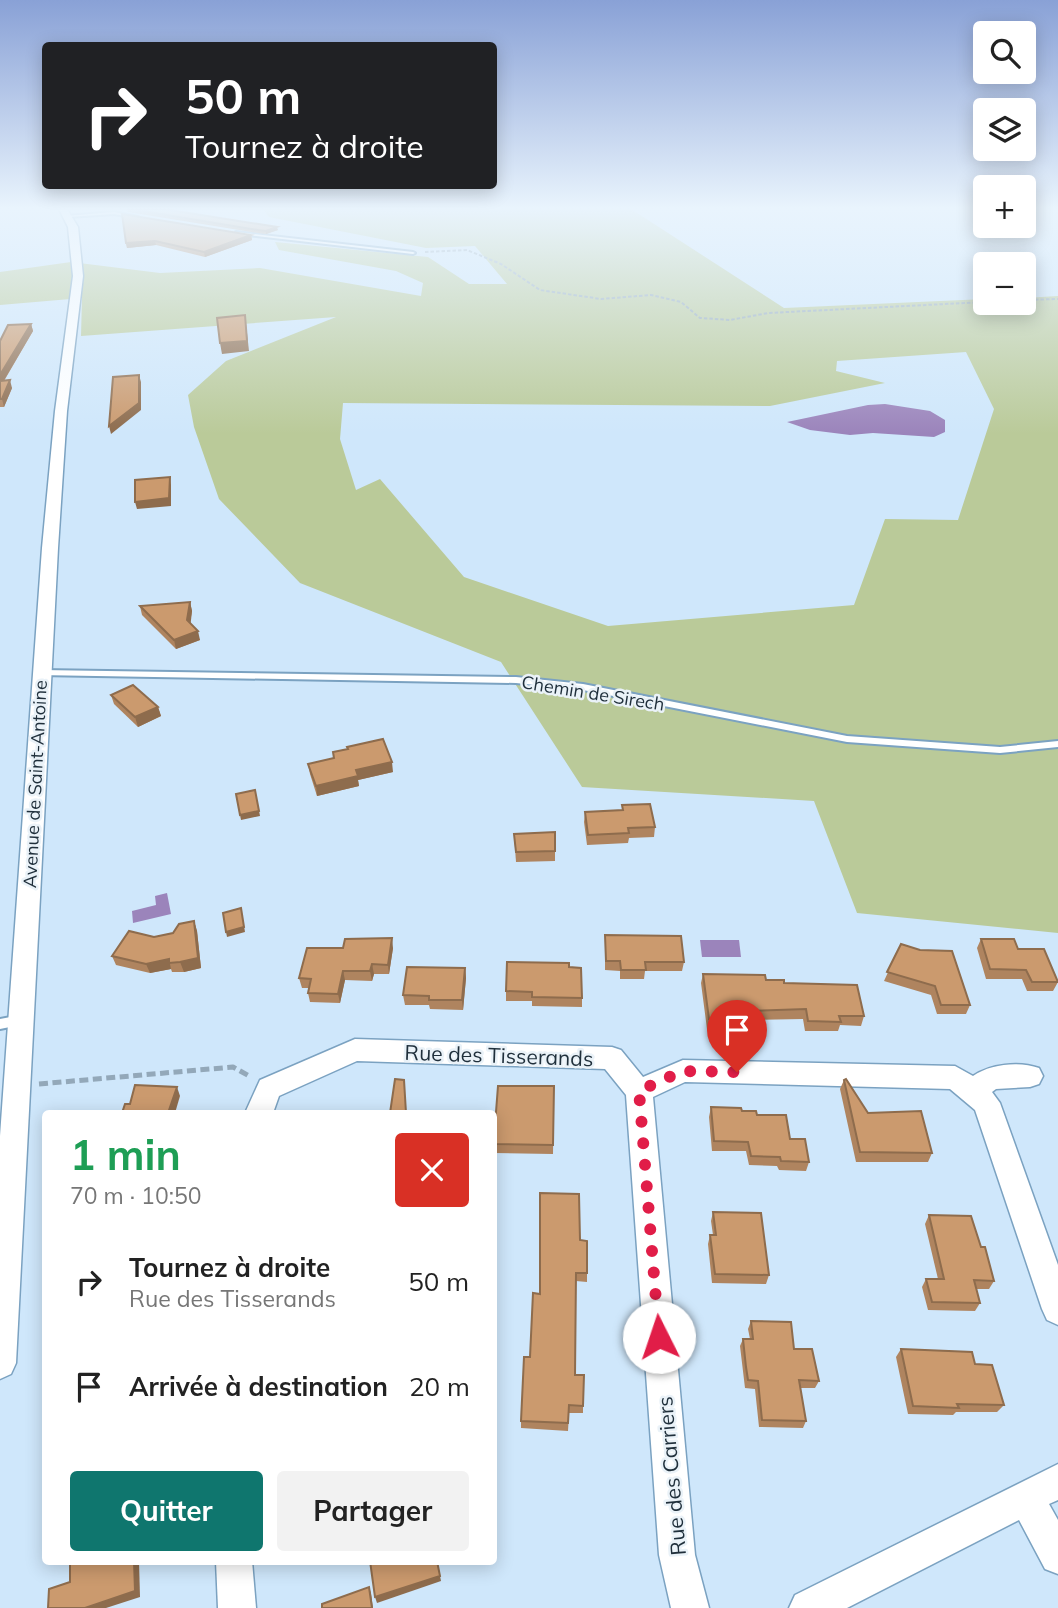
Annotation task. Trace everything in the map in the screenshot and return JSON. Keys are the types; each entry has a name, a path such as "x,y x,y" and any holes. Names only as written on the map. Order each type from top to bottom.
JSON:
{"street":[{"name":"Avenue de Saint-Antoine","path":"0,1363 41,673 61,411 77,284"},
{"name":"Rue des Tisserands","path":"269,1088 355,1050 612,1058 639,1091"},
{"path":"639,1091 682,1071 964,1085 991,1078 1030,1076"},
{"path":"964,1085 986,1103 1058,1309"},
{"path":"260,1110 269,1088"},
{"name":"Rue des Carriers","path":"639,1091 677,1555 690,1608"},
{"path":"808,1608 1058,1481"},
{"path":"1026,1497 1058,1556"},
{"path":"234,1565 237,1608"}],"lane":[{"name":"Chemin de Sirech","path":"41,673 516,680 583,687 847,739 1000,750 1058,744"},
{"path":"0,1024 22,1019"}],"path":[{"path":"531,284 540,290 601,299 651,295 681,302 700,318 730,320 768,313 973,303"},
{"path":"1036,300 1058,299"},
{"path":"17,1086 233,1067 269,1088"}],"green space":[{"path":"0,284 352,284 421,296 423,284 747,284 784,308 973,300 973,315 1036,315 1036,297 1058,296 1058,933 857,913 814,801 582,787 501,662 300,583 219,499 194,427 188,395 226,361 336,317 81,336 82,298 0,305","holes":["966,352 994,409 958,520 885,519 854,605 608,626 464,577 380,479 356,490 340,439 343,403 770,406 885,383 836,371 837,361"]}],"shaded area":[{"path":"885,404 930,411 945,420 945,432 934,437 873,433 850,435 810,430 787,422 868,405"},
{"path":"167,893 171,914 133,923 132,911 156,905 155,896"},
{"path":"700,940 739,940 741,957 702,957"}],"building":[{"path":"245,315 247,341 220,343 217,318"},
{"path":"31,324 0,375 0,341 8,325"},
{"path":"139,375 139,403 109,426 113,377"},
{"path":"10,380 2,399 0,399 0,381"},
{"path":"170,477 169,498 135,502 135,480"},
{"path":"190,602 187,620 198,631 174,640 140,606"},
{"path":"133,685 158,707 135,717 111,695"},
{"path":"383,739 392,762 356,770 358,776 316,786 308,764 334,758 333,752 348,749 347,747"},
{"path":"255,790 259,811 240,815 236,794"},
{"path":"650,804 655,827 628,828 629,833 588,835 585,812 623,810 622,805"},
{"path":"555,832 555,851 516,852 514,834"},
{"path":"241,908 244,927 226,932 223,913"},
{"path":"194,921 198,958 169,963 169,959 146,964 112,956 129,931 154,937 173,933 179,924"},
{"path":"605,935 681,936 684,962 645,962 646,970 621,970 620,961 606,961"},
{"path":"392,938 388,965 372,964 370,971 343,971 338,994 308,993 311,979 299,978 307,948 343,948 345,939"},
{"path":"981,939 1014,939 1018,949 1044,949 1058,982 1032,982 1026,970 990,969"},
{"path":"901,944 920,950 952,951 970,1005 941,1005 935,986 887,972"},
{"path":"507,962 569,963 569,967 581,968 582,998 532,997 532,992 506,991"},
{"path":"407,967 465,968 462,1000 429,1000 429,996 403,995"},
{"path":"703,974 765,975 766,980 784,980 784,983 857,985 864,1016 839,1016 841,1022 808,1021 806,1009 745,1011 746,1019 709,1019"},
{"path":"395,1079 404,1080 406,1110 390,1110"},
{"path":"846,1079 868,1113 921,1111 932,1153 860,1152 844,1080"},
{"path":"135,1085 177,1087 169,1110 123,1110 125,1104 130,1104"},
{"path":"498,1086 554,1086 553,1145 497,1144"},
{"path":"711,1107 741,1108 742,1111 756,1111 757,1115 786,1115 790,1139 805,1139 809,1162 751,1156 748,1142 714,1141"},
{"path":"540,1193 579,1194 580,1240 587,1241 587,1273 576,1273 575,1375 584,1375 583,1406 569,1405 568,1423 521,1421 524,1357 530,1357 533,1293 540,1294"},
{"path":"713,1212 761,1213 769,1275 715,1274 710,1235 716,1235"},
{"path":"929,1215 971,1216 981,1247 985,1247 994,1281 974,1280 980,1303 932,1302 926,1279 944,1279"},
{"path":"751,1321 791,1322 794,1349 812,1349 819,1381 799,1380 806,1421 762,1420 758,1381 748,1380 746,1367 743,1339 753,1339"},
{"path":"901,1349 972,1352 975,1364 992,1365 1004,1405 957,1404 959,1408 913,1406"},
{"path":"70,1565 134,1565 135,1591 85,1608 48,1608 49,1589 70,1582"},
{"path":"371,1565 438,1565 440,1576 375,1597"},
{"path":"369,1587 372,1608 322,1608 322,1604"}],"route":[{"path":"659,1337 639,1091 682,1071 737,1072"}]}
